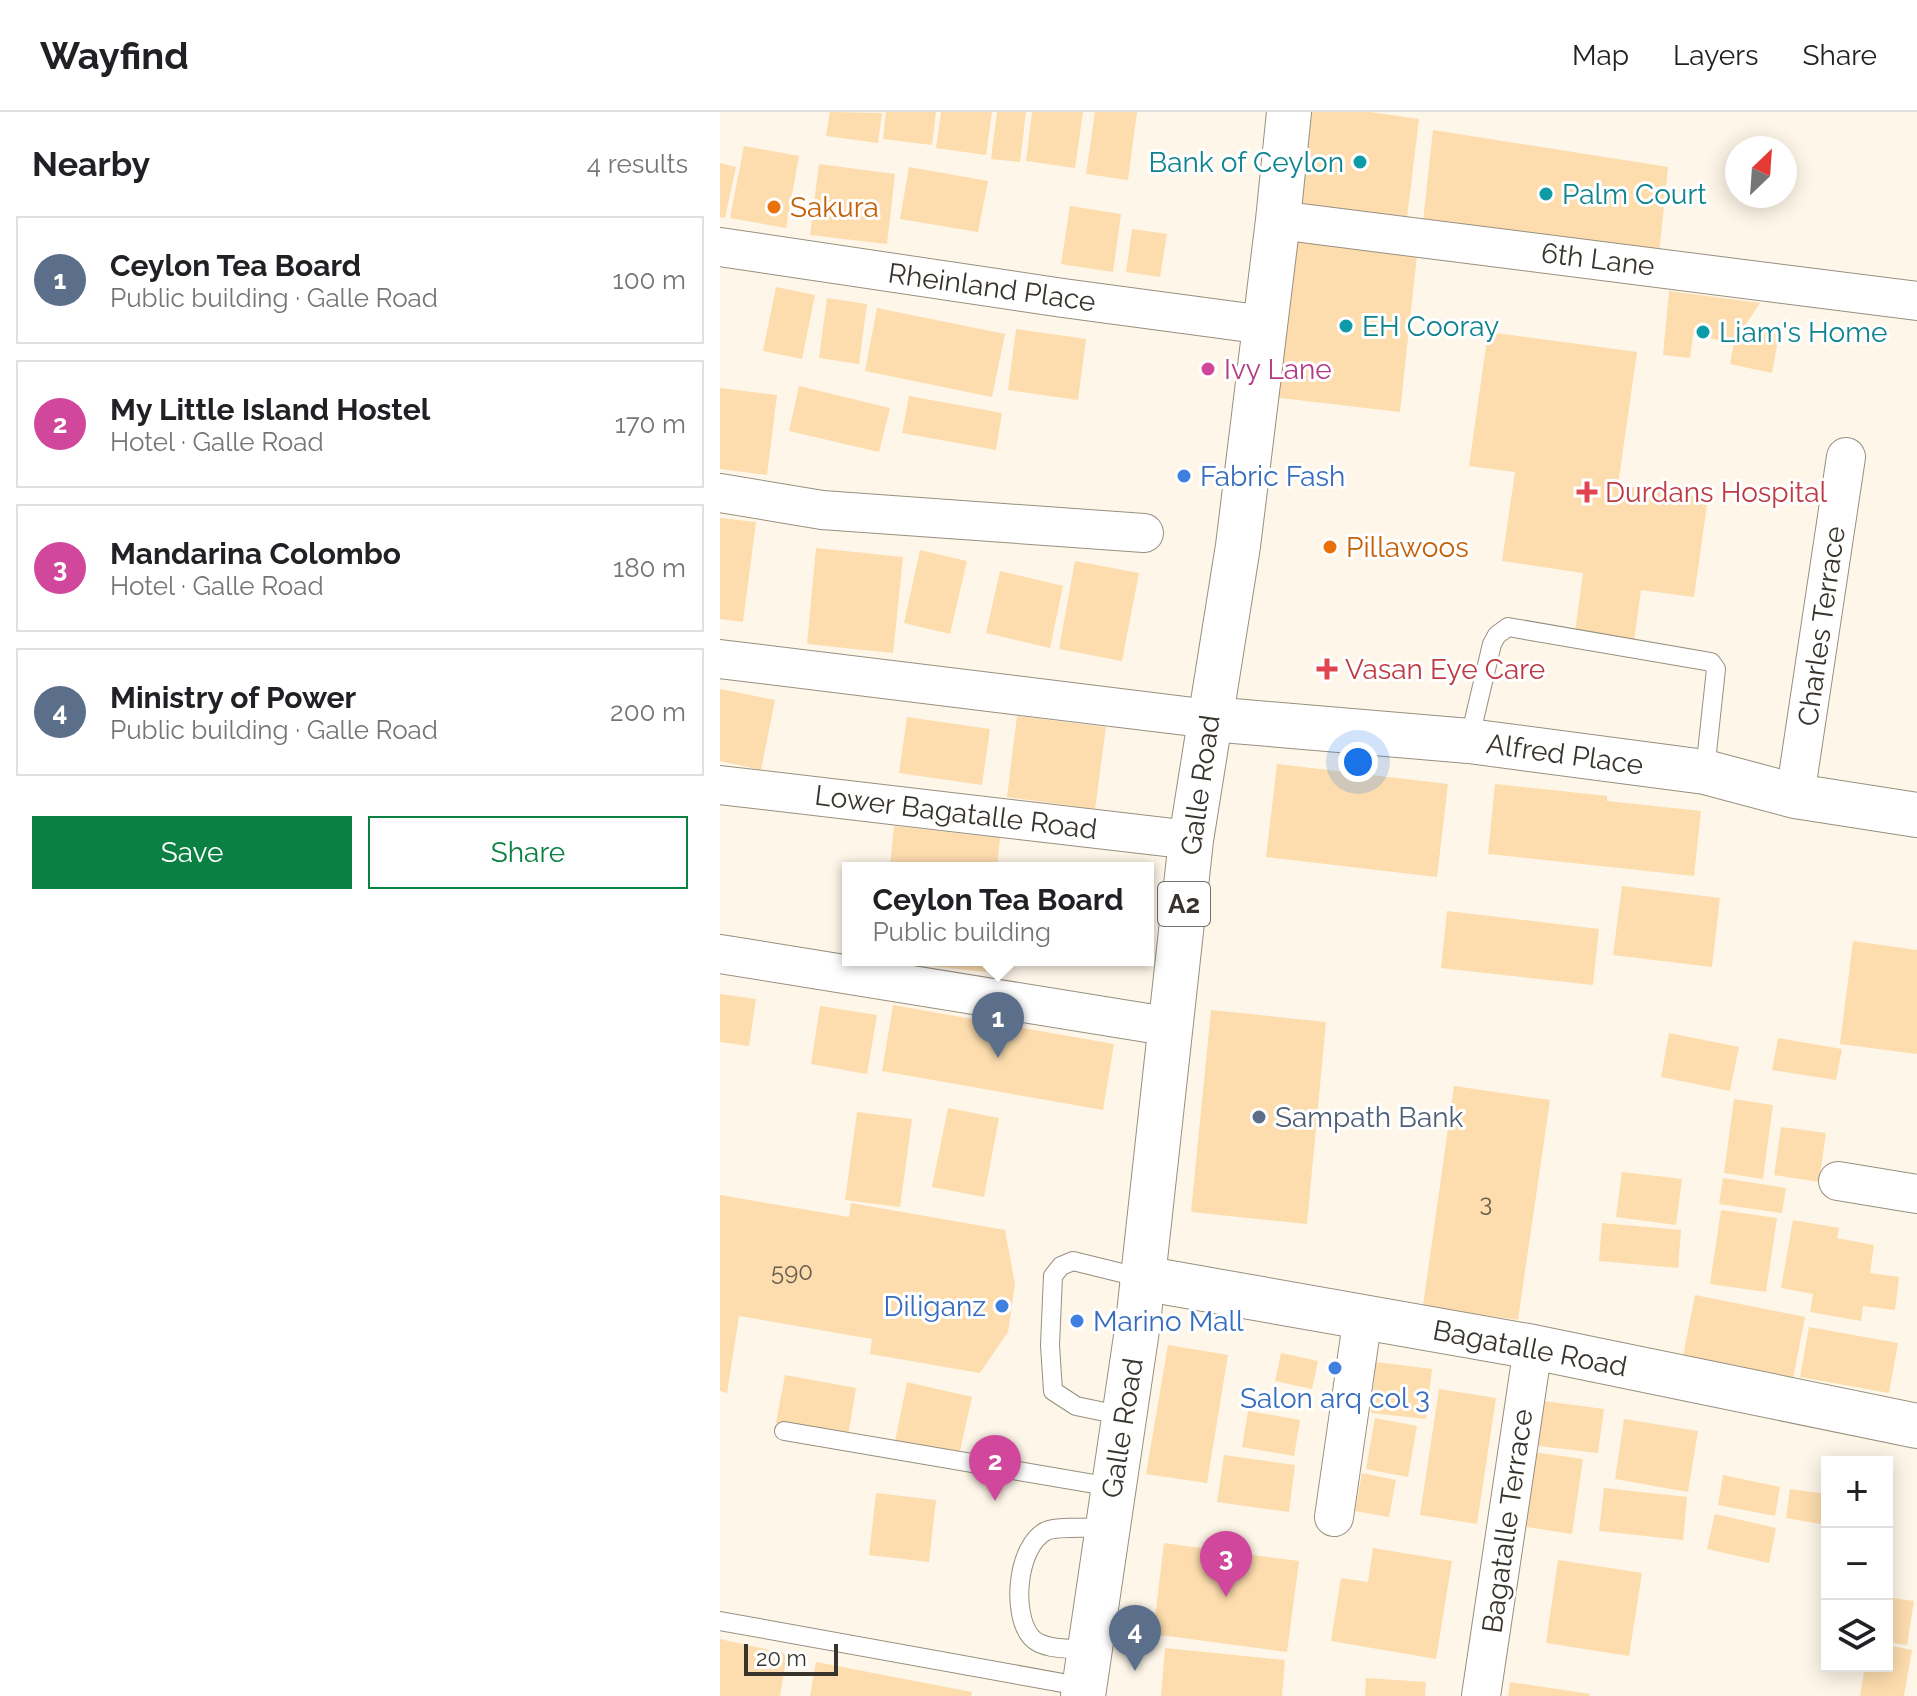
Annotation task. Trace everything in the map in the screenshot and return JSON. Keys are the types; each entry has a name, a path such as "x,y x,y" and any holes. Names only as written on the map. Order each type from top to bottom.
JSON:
{"main road":[{"name":"Galle Road","path":"1086,1678 1142,1278 1191,840 1238,546 1289,112"},
{"name":"Alfred Place","path":"1210,719 1469,741 1705,772 1795,796 1917,815"},
{"name":"Bagatalle Road","path":"1142,1278 1533,1347 1917,1426"}],"street":[{"name":"6th Lane","path":"1278,220 1917,301"},
{"name":"Rheinland Place","path":"720,247 1265,325"},
{"name":"Charles Terrace","path":"1795,796 1846,457"},
{"path":"720,493 822,510 1144,533"},
{"path":"720,659 1210,719"},
{"name":"Lower Bagatalle Road","path":"720,785 1191,840"},
{"path":"720,954 1172,1027"},
{"path":"1838,1181 1917,1194"},
{"path":"1334,1517 1363,1316"},
{"name":"Bagatalle Terrace","path":"1481,1696 1533,1347"}],"lane":[{"path":"1469,741 1492,644 1497,635 1508,627 1711,662 1716,669 1705,772"},
{"path":"1124,1416 1076,1406 1053,1391 1050,1345 1053,1276 1061,1266 1073,1261 1142,1278"},
{"path":"784,1431 1110,1507"},
{"path":"1086,1678 1045,1645 1031,1638 1021,1614 1020,1579 1029,1545 1047,1530 1110,1507"},
{"path":"720,1621 1086,1678"}],"building":[{"path":"830,112 882,113 878,143 826,136"},
{"path":"886,112 936,112 932,145 883,139"},
{"path":"941,112 992,112 986,155 936,148"},
{"path":"997,112 1026,112 1020,162 991,159"},
{"path":"1032,112 1083,112 1075,168 1026,161"},
{"path":"1095,112 1137,112 1128,180 1086,174"},
{"name":"Bank of Ceylon","path":"1312,112 1370,112 1419,119 1407,218 1300,204"},
{"name":"Palm Court","path":"1433,130 1668,167 1659,254 1423,221"},
{"path":"744,146 799,156 786,228 730,218"},
{"path":"720,163 736,167 725,218 720,217"},
{"path":"819,164 895,174 887,244 810,235"},
{"path":"909,167 988,181 978,232 900,219"},
{"path":"1070,206 1121,214 1113,272 1061,264"},
{"path":"1132,229 1167,234 1160,277 1126,272"},
{"name":"EH Cooray","path":"1294,236 1417,255 1400,412 1272,397"},
{"path":"776,287 815,295 802,359 763,351"},
{"name":"Liam's Home","path":"1669,291 1760,303 1740,333 1756,331 1779,335 1772,373 1730,364 1734,343 1693,335 1690,358 1663,355"},
{"path":"827,298 867,304 859,364 819,358"},
{"path":"877,308 1005,334 992,397 865,371"},
{"path":"1016,329 1086,339 1078,400 1008,390"},
{"name":"Durdans Hospital","path":"1488,332 1637,352 1618,485 1708,498 1694,597 1641,590 1634,641 1575,632 1583,573 1502,561 1515,472 1469,466"},
{"path":"799,386 890,408 879,452 789,431"},
{"path":"720,388 777,395 767,475 720,469"},
{"path":"909,396 1002,413 996,450 902,433"},
{"path":"720,518 756,522 743,622 720,619"},
{"path":"816,548 903,557 893,653 807,644"},
{"path":"920,550 967,561 950,634 904,623"},
{"path":"1075,561 1139,573 1122,661 1059,649"},
{"path":"1000,571 1063,586 1050,648 986,633"},
{"path":"720,689 775,700 761,770 720,761"},
{"path":"1017,716 1106,727 1095,809 1007,797"},
{"path":"907,717 990,729 982,785 899,773"},
{"path":"1277,764 1448,784 1437,877 1266,857"},
{"path":"1495,784 1607,796 1607,801 1701,811 1694,876 1488,854"},
{"path":"894,826 1000,838 998,862 891,862"},
{"path":"1622,886 1720,898 1712,967 1613,955"},
{"path":"1447,911 1599,929 1593,985 1441,968"},
{"path":"1853,941 1917,950 1917,1054 1840,1044"},
{"path":"932,966 986,966 986,972"},
{"path":"720,994 756,999 749,1046 720,1042"},
{"path":"893,1005 1114,1044 1103,1110 882,1071"},
{"path":"820,1006 877,1015 867,1074 811,1064"},
{"name":"Sampath Bank","path":"1211,1010 1326,1022 1307,1224 1191,1212"},
{"path":"1669,1033 1739,1047 1730,1091 1661,1077"},
{"path":"1778,1038 1842,1049 1836,1080 1772,1070"},
{"path":"1454,1086 1550,1100 1518,1320 1423,1306"},
{"path":"1734,1099 1773,1105 1763,1179 1724,1173"},
{"path":"948,1108 999,1118 984,1197 932,1187"},
{"path":"857,1112 912,1119 900,1207 845,1200"},
{"path":"1781,1127 1826,1133 1819,1182 1774,1175"},
{"path":"1622,1172 1682,1179 1676,1225 1616,1217"},
{"path":"1723,1178 1786,1188 1782,1213 1719,1204"},
{"path":"720,1195 849,1217 851,1203 1005,1230 1015,1284 1008,1332 980,1373 870,1354 872,1339 739,1316 727,1393 720,1391"},
{"path":"1721,1210 1777,1218 1766,1292 1710,1284"},
{"path":"1793,1220 1839,1228 1837,1238 1874,1245 1870,1273 1899,1277 1895,1310 1863,1306 1861,1321 1810,1312 1813,1294 1781,1288"},
{"path":"1602,1223 1681,1230 1678,1268 1599,1261"},
{"path":"1695,1295 1805,1317 1792,1384 1682,1361"},
{"path":"1809,1327 1898,1343 1889,1393 1800,1377"},
{"path":"1168,1345 1228,1355 1207,1483 1146,1474"},
{"path":"1281,1353 1318,1361 1312,1389 1275,1381"},
{"path":"1376,1362 1432,1369 1426,1419 1371,1413"},
{"path":"785,1375 856,1388 848,1436 776,1423"},
{"path":"907,1382 972,1397 958,1460 894,1446"},
{"path":"1439,1389 1496,1398 1477,1524 1420,1515"},
{"path":"1536,1400 1604,1409 1598,1453 1530,1445"},
{"path":"1248,1411 1300,1420 1294,1456 1242,1447"},
{"path":"1375,1418 1417,1426 1408,1477 1366,1469"},
{"path":"1624,1419 1698,1431 1688,1492 1615,1479"},
{"path":"1525,1451 1583,1459 1572,1534 1514,1525"},
{"path":"1224,1455 1295,1465 1289,1512 1217,1502"},
{"path":"1362,1473 1396,1480 1389,1517 1355,1511"},
{"path":"1723,1475 1780,1487 1775,1516 1718,1505"},
{"path":"1604,1488 1687,1497 1683,1540 1599,1531"},
{"path":"1790,1489 1821,1493 1821,1524 1786,1518"},
{"path":"876,1493 936,1500 929,1562 869,1555"},
{"path":"1715,1514 1776,1528 1769,1563 1707,1549"},
{"path":"1164,1543 1299,1561 1287,1652 1153,1634"},
{"path":"1373,1548 1452,1561 1436,1659 1331,1641 1341,1578 1368,1582"},
{"path":"1558,1560 1642,1573 1629,1656 1546,1643"},
{"path":"1893,1598 1914,1601 1907,1645 1893,1643"},
{"path":"720,1639 787,1654 780,1696 720,1696"},
{"path":"1893,1646 1912,1650 1904,1696 1860,1696 1864,1672 1893,1672"},
{"path":"1165,1648 1285,1660 1282,1696 1161,1696"},
{"path":"816,1662 972,1692 971,1696 810,1696"},
{"path":"1366,1678 1426,1682 1425,1696 1365,1696"},
{"path":"1510,1682 1590,1694 1590,1696 1508,1696"}],"place":[{"name":"Bank of Ceylon","path":"1360,162"},
{"name":"Palm Court","path":"1546,194"},
{"name":"Sakura","path":"774,207"},
{"name":"EH Cooray","path":"1346,326"},
{"name":"Liam's Home","path":"1703,332"},
{"name":"Ivy Lane","path":"1208,369"},
{"name":"Fabric Fash","path":"1184,476"},
{"name":"Durdans Hospital","path":"1587,492"},
{"name":"Pillawoos","path":"1330,547"},
{"name":"Vasan Eye Care","path":"1327,669"},
{"name":"Ceylon Tea Board","path":"998,1058"},
{"name":"Sampath Bank","path":"1259,1117"},
{"name":"Diliganz","path":"1002,1306"},
{"name":"Marino Mall","path":"1077,1321"},
{"name":"Salon arq col 3","path":"1335,1368"},
{"name":"My Little Island Hostel","path":"995,1501"},
{"name":"Mandarina Colombo","path":"1226,1597"},
{"name":"Ministry of Power","path":"1135,1671"}]}
